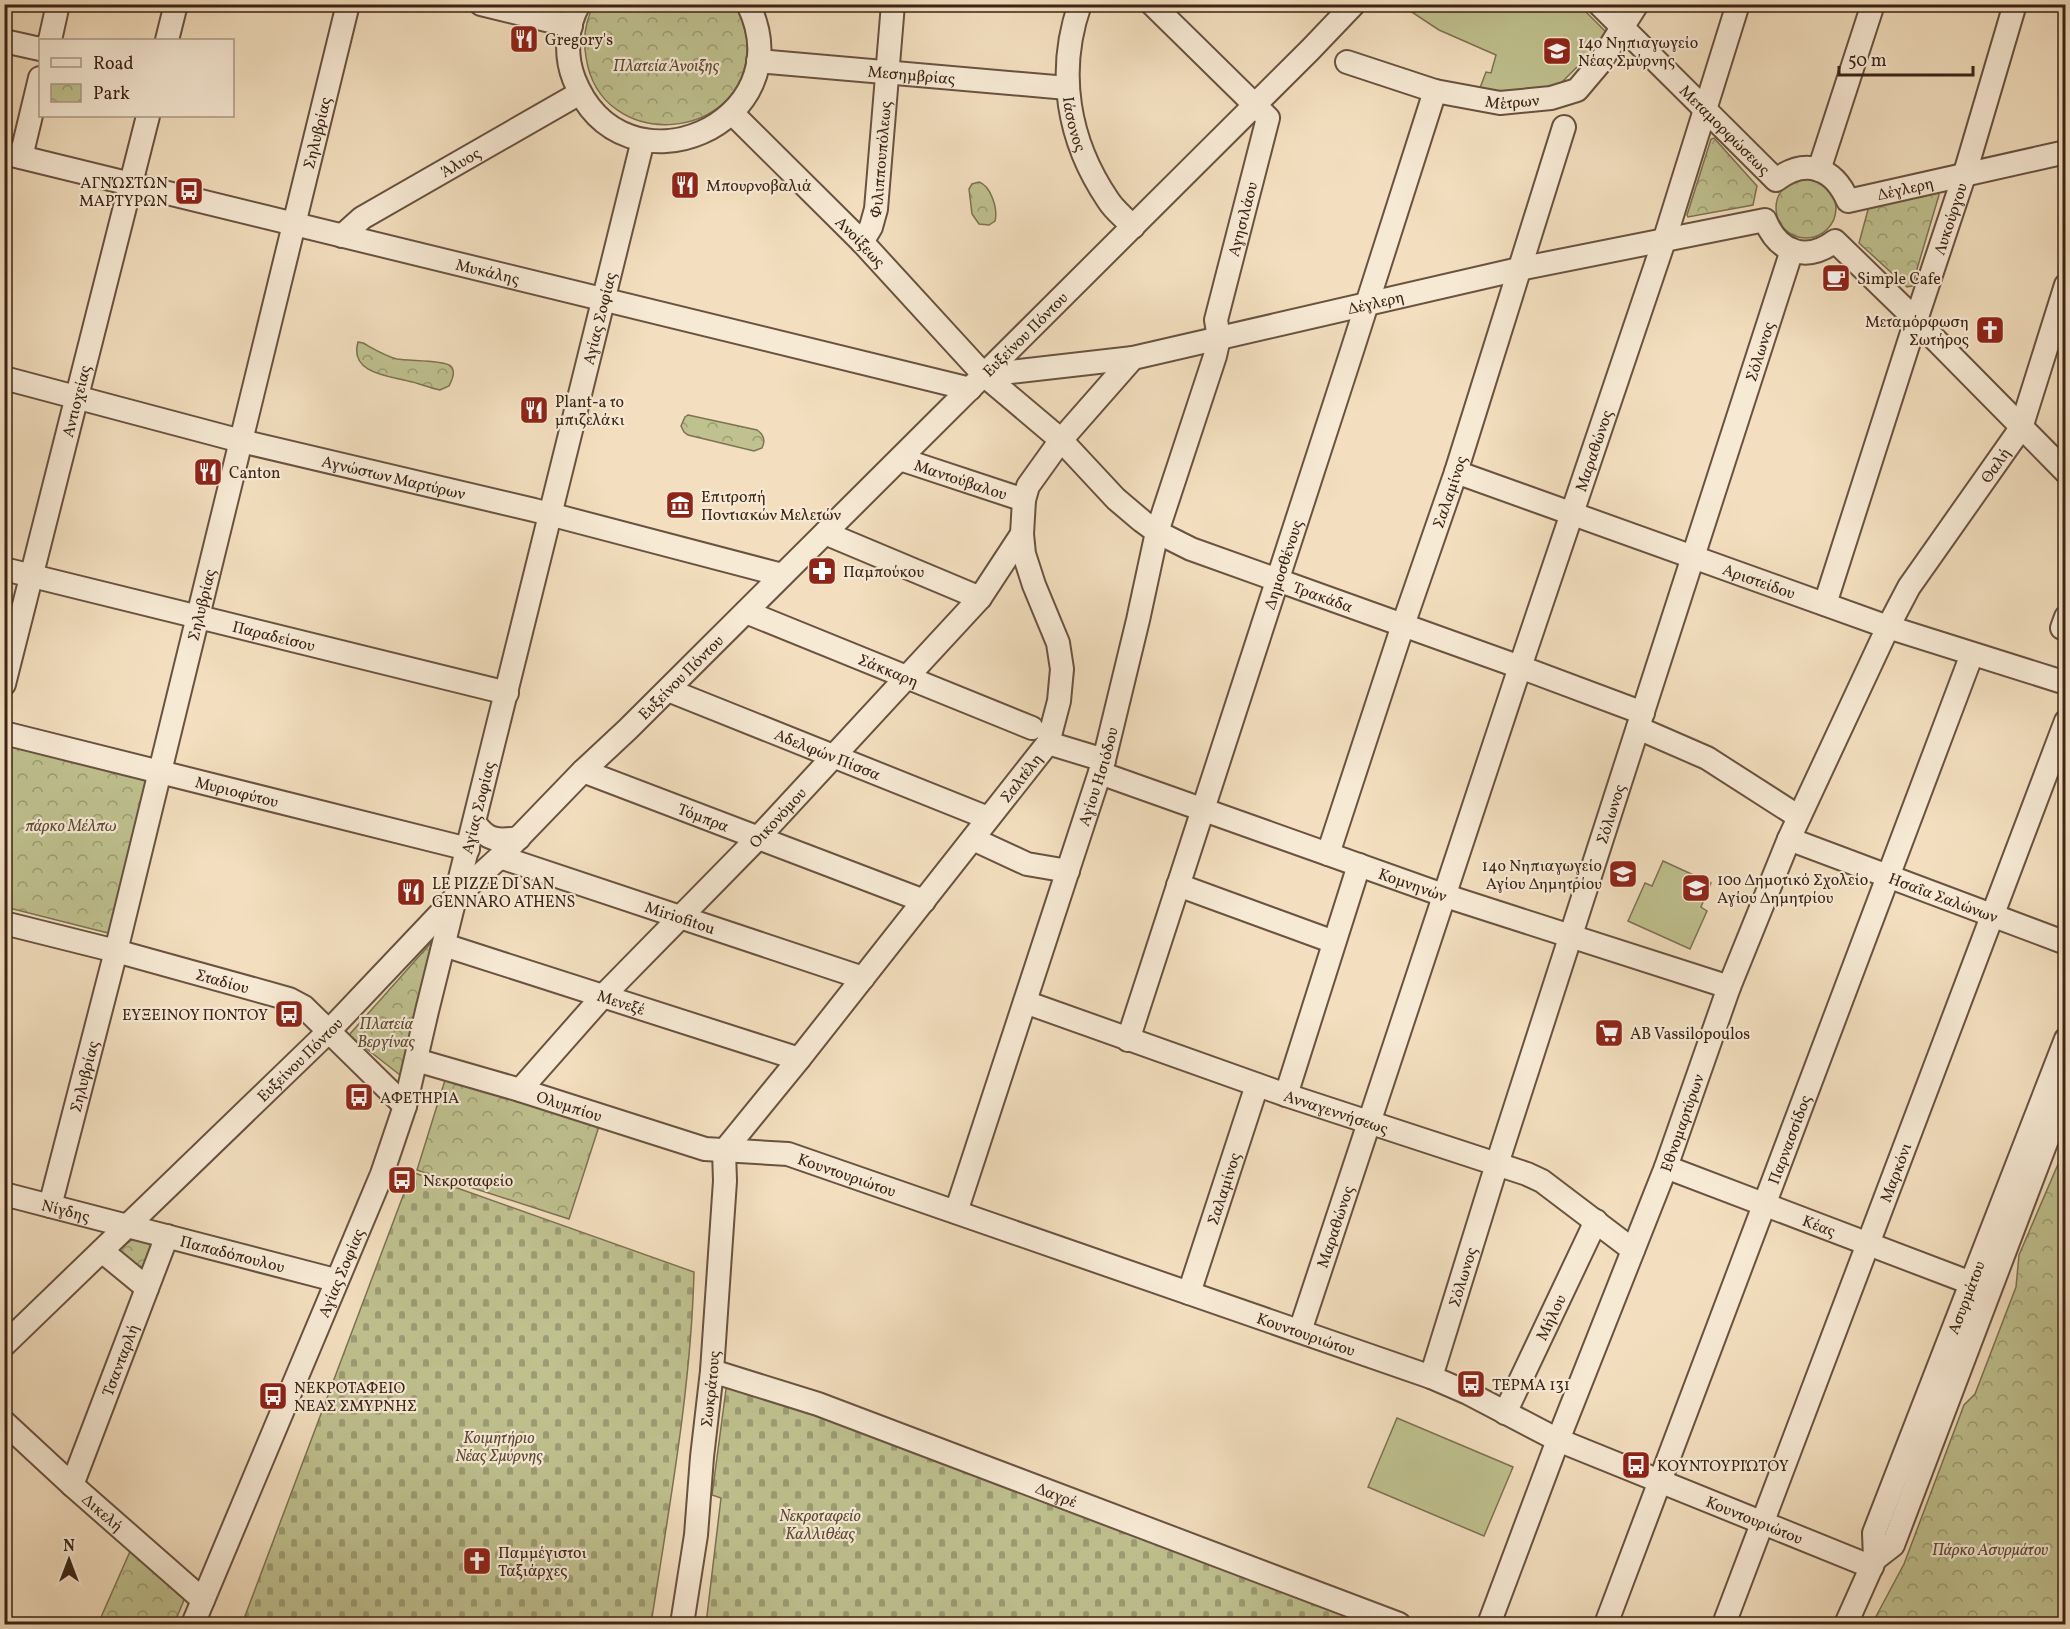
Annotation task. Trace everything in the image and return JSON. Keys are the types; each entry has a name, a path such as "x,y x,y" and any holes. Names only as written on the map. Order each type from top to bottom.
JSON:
{"street":[{"path":"50,39 58,4"},
{"path":"167,39 176,4"},
{"name":"Σηλυβρίας","path":"50,1206 161,772 348,4"},
{"path":"481,4 571,26"},
{"path":"579,4 571,26 568,50 580,93 591,109 606,123 624,134 643,140 674,141 692,138 708,131 732,113 749,89 758,61 758,34 748,4"},
{"name":"Φιλιππουπόλεως","path":"862,242 871,227 876,209 893,4"},
{"name":"Ιάσονος","path":"1080,4 1071,37 1066,88 1075,130 1097,182 1109,202 1133,227"},
{"path":"1152,4 1254,106"},
{"name":"Μεταμορφώσεως","path":"1599,4 1776,180 1796,169 1820,170"},
{"name":"Μέτρων","path":"1347,63 1435,91 1500,103 1551,98 1577,90 1599,64 1637,4"},
{"name":"Μαραθώνος","path":"1300,1331 1665,238 1738,4"},
{"path":"1820,170 1873,4"},
{"name":"Λυκούργου","path":"1825,604 1965,173 2015,4"},
{"name":"Ευξείνου Πόντου","path":"4,1346 102,1251 333,1036 456,897 500,857 583,771 668,690 1254,106 1352,5"},
{"path":"4,41 39,49"},
{"name":"Μεσημβρίας","path":"758,61 1066,88"},
{"path":"13,155 39,81"},
{"name":"Δημοσθένους","path":"1128,1040 1435,91"},
{"name":"Άλυος","path":"342,236 362,218 580,93"},
{"name":"Αγησιλάου","path":"1219,338 1216,320 1268,118 1254,106"},
{"name":"Ανοίξεως","path":"732,113 862,242 977,382"},
{"name":"Αντιοχείας","path":"4,684 148,117"},
{"name":"Σαλαμίνος","path":"1328,854 1456,471 1564,127"},
{"name":"Αγίας Σοφίας","path":"193,1624 382,1174 405,1106 643,140"},
{"name":"Δέγλερη","path":"1820,170 1833,176 1843,187 1848,201 2066,152"},
{"name":"Μυκάλης","path":"13,155 603,300 977,382"},
{"name":"Δέγλερη","path":"977,382 1133,358 1519,269 1665,238 1765,220 1770,233 1792,250"},
{"path":"1792,250 1803,253 1815,252 1835,241 2066,472"},
{"name":"Σόλωνος","path":"1431,1377 1497,1164 1792,250"},
{"name":"Θαλή","path":"1888,627 1909,587 2021,428 2066,285"},
{"name":"Αγίου Ησιόδου","path":"956,1212 1102,767 1157,532 1219,338"},
{"name":"Σαλτέλη","path":"724,1151 988,818 1059,701 1062,669 1058,643 1024,554 1022,534 1024,500 1028,486 1061,440 1133,358"},
{"name":"Αγνώστων Μαρτύρων","path":"4,378 241,441 551,514 782,575"},
{"name":"Τρακάδα","path":"977,382 1061,440 1116,499 1157,532 1191,549 1520,667 1641,721 1707,758 1799,817"},
{"name":"Μαντούβαλου","path":"900,459 1024,500"},
{"name":"Αριστείδου","path":"1456,471 1888,627 2066,683"},
{"path":"825,533 980,598"},
{"name":"Οικονόμου","path":"520,1090 603,996 758,838 980,598 1022,534"},
{"name":"Παραδείσου","path":"4,569 507,693"},
{"name":"Σάκκαρη","path":"746,612 1040,735 1102,767"},
{"name":"Εθνομαρτύρων","path":"1489,1624 1558,1440 1666,1167 1729,987 1789,838 1888,627"},
{"name":"Παρνασσίδος","path":"1606,1624 1972,654"},
{"name":"Αδελφών Πίσσα","path":"668,690 988,818"},
{"name":"Μαρκόνι","path":"1725,1624 2066,721"},
{"name":"Μυριοφύτου","path":"4,733 468,849"},
{"name":"Κομνηνών","path":"1102,767 1202,810 1446,896 1729,987"},
{"name":"Τόμπρα","path":"583,771 924,901"},
{"path":"475,823 482,834 491,838 503,840 519,838"},
{"path":"973,838 1027,864 1068,871"},
{"name":"Ησαΐα Σαλώνων","path":"1789,838 2066,943"},
{"name":"Miriofitou","path":"500,857 863,978"},
{"path":"1286,1095 1359,865"},
{"path":"1178,885 1334,942"},
{"name":"Σταδίου","path":"4,923 116,951 289,999 304,1006 405,1106"},
{"name":"Μενεξέ","path":"444,945 799,1059"},
{"name":"Ανναγεννήσεως","path":"1025,1002 1257,1085 1542,1181 1632,1250"},
{"name":"Ασυρμάτου","path":"1874,1563 1874,1533 2066,1039"},
{"name":"Ολυμπίου","path":"416,1060 520,1090 705,1149 724,1151"},
{"name":"Σαλαμίνος","path":"1189,1293 1257,1085"},
{"name":"Ασυρμάτου","path":"1846,1624 1874,1563 1893,1545 2066,1090"},
{"name":"Κουντουριώτου","path":"724,1151 788,1154 1431,1377 1468,1393 1558,1440 1763,1523 1874,1563"},
{"name":"Σωκράτους","path":"682,1624 696,1535 712,1371 724,1151"},
{"name":"Κέας","path":"1666,1167 1971,1283"},
{"name":"Νίγδης","path":"4,1194 129,1226"},
{"name":"Μήλου","path":"1505,1413 1596,1221"},
{"name":"Παπαδόπουλου","path":"129,1226 336,1280"},
{"name":"Τσανταρλή","path":"72,1485 167,1236"},
{"path":"102,1251 147,1288"},
{"name":"Δαγρέ","path":"712,1371 818,1404 1399,1624"},
{"name":"Δικελή","path":"4,1422 203,1600"}],"green space":[{"name":"Πλατεία Άνοιξης","path":"594,5 737,5 747,39 742,77 725,102 701,117 673,124 644,122 617,110 597,89 586,57 586,30"},
{"path":"1401,5 1579,5 1609,35 1555,89 1508,94 1480,88 1486,72 1491,73 1496,55 1439,30"},
{"path":"1714,138 1757,186 1753,205 1688,217 1711,139"},
{"path":"1806,178 1823,183 1831,191 1836,208 1831,225 1823,233 1806,238 1789,233 1781,225 1776,208 1781,191 1789,183"},
{"path":"979,182 987,188 994,204 995,221 989,225 979,224 972,214 969,189 972,184"},
{"path":"1938,192 1912,286 1907,287 1859,243 1869,206"},
{"path":"358,342 397,359 445,363 453,370 449,386 440,390 372,371 359,360"},
{"path":"688,415 757,430 763,438 762,448 754,451 688,435 681,426"},
{"name":"πάρκο Μέλπω","path":"4,737 153,775 112,934 5,907"},
{"path":"1663,861 1711,883 1701,907 1707,911 1690,949 1628,921 1645,883 1652,886"},
{"name":"Πλατεία Βεργίνας","path":"438,935 400,1075 349,1035"},
{"path":"446,1077 601,1120 569,1219 417,1170"},
{"name":"Πάρκο Ασυρμάτου","path":"2065,1148 2065,1624 1872,1624 1904,1564 1964,1405 1975,1394 2016,1287 2019,1255"},
{"name":"Κοιμητήριο Νέας Σμύρνης","path":"412,1172 694,1272 684,1404 651,1624 242,1624"},
{"path":"138,1235 152,1240 145,1269 115,1253"},
{"name":"Νεκροταφείο Καλλιθέας","path":"727,1382 1367,1624 706,1624 721,1498 712,1495"},
{"path":"1397,1418 1513,1467 1484,1536 1368,1487"},
{"path":"132,1547 187,1593 174,1624 98,1624"}],"place":[{"name":"Gregory's","path":"524,39"},
{"name":"14ο Νηπιαγωγείο Νέας Σμύρνης","path":"1557,51"},
{"name":"Μπουρνοβαλιά","path":"685,185"},
{"name":"ΑΓΝΏΣΤΩΝ ΜΑΡΤΥΡΩΝ","path":"189,191"},
{"name":"Simple Cafe","path":"1836,278"},
{"name":"Μεταμόρφωση Σωτήρος","path":"1990,330"},
{"name":"Plant-a το μπιζελάκι","path":"534,410"},
{"name":"Canton","path":"208,472"},
{"name":"Επιτροπή Ποντιακών Μελετών","path":"680,505"},
{"name":"Παμπούκου","path":"822,571"},
{"name":"14ο Νηπιαγωγείο Αγίου Δημητρίου","path":"1623,874"},
{"name":"10ο Δημοτικό Σχολείο Αγίου Δημητρίου","path":"1696,888"},
{"name":"LE PIZZE DI SAN GENNARO ATHENS","path":"411,892"},
{"name":"ΕΥΞΕΙΝΟΥ ΠΟΝΤΟΥ","path":"289,1014"},
{"name":"AB Vassilopoulos","path":"1609,1033"},
{"name":"ΑΦΕΤΗΡΙΑ","path":"359,1097"},
{"name":"Νεκροταφείο","path":"402,1180"},
{"name":"ΤΕΡΜΑ 131","path":"1471,1384"},
{"name":"ΝΕΚΡΟΤΑΦΕΙΟ ΝΕΑΣ ΣΜΥΡΝΗΣ","path":"273,1396"},
{"name":"ΚΟΥΝΤΟΥΡΙΏΤΟΥ","path":"1636,1465"},
{"name":"Παμμέγιστοι Ταξιάρχες","path":"477,1561"}]}
